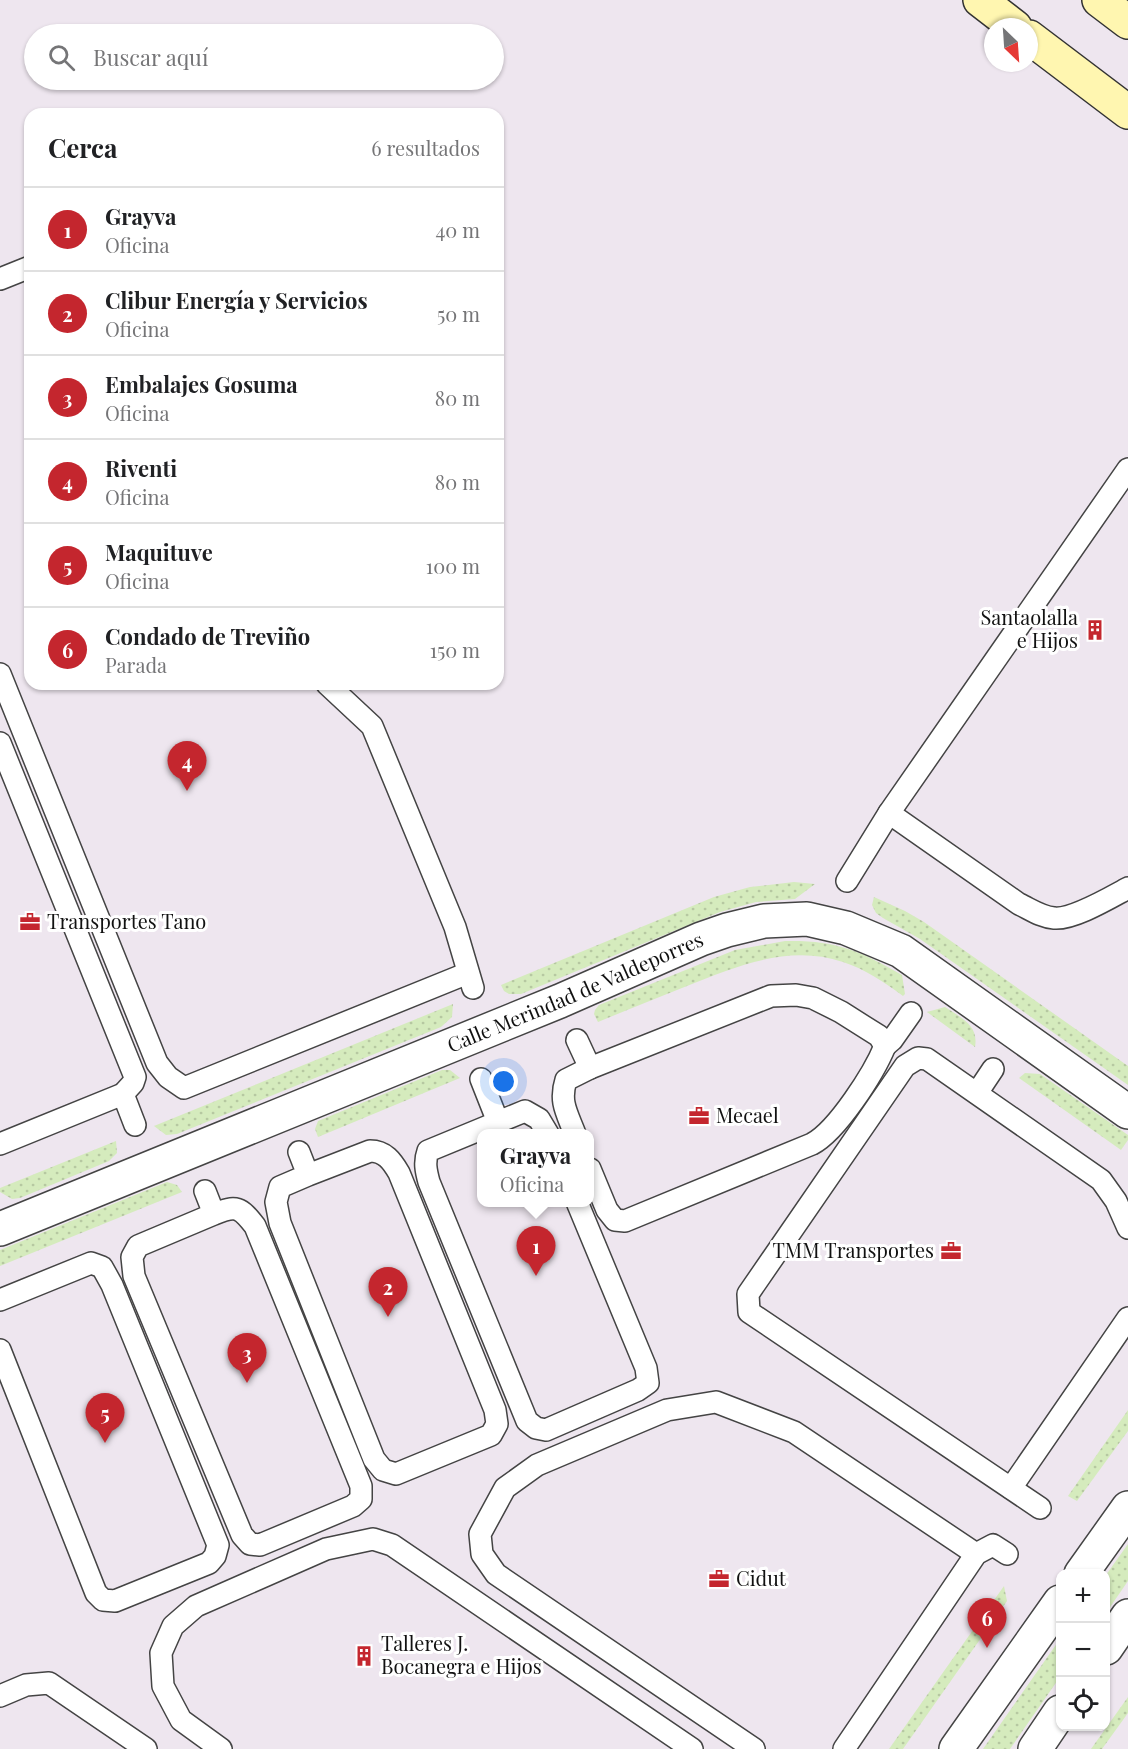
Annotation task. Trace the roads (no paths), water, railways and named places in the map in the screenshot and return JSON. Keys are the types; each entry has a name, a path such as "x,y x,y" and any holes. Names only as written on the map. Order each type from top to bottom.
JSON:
{"main road":[{"path":"980,0 1003,18"},
{"path":"1099,0 1128,22"},
{"path":"1038,44 1128,112"}],"street":[{"name":"Calle Merindad de Valdeporres","path":"0,1229 560,1001 701,939 764,921 807,919 828,923 877,939 901,951 1128,1112"},
{"path":"1085,1569 1128,1508"},
{"path":"956,1749 1056,1608"},
{"path":"1110,1642 1128,1616"},
{"path":"1035,1749 1056,1718"}],"lane":[{"path":"0,279 24,269"},
{"path":"847,881 889,813 1128,469"},
{"path":"0,674 157,1063 168,1077 184,1088 471,981 455,927 372,726 333,690"},
{"path":"0,743 135,1077 133,1083 123,1094 0,1144"},
{"path":"889,813 1019,904 1042,915 1056,918 1096,906 1128,888"},
{"path":"573,1129 562,1102 566,1080 590,1068 771,996 796,995 813,998 841,1012 879,1036 885,1046"},
{"path":"594,1179 607,1210 615,1220 624,1221 823,1139 879,1062 885,1046 911,1013"},
{"path":"577,1040 590,1068"},
{"path":"1040,1508 749,1312 748,1294 905,1066 918,1058 927,1059 1101,1180 1116,1201 1128,1228"},
{"path":"977,1093 993,1069"},
{"path":"481,1079 498,1122"},
{"path":"123,1094 135,1125"},
{"path":"481,1129 525,1111 539,1119 545,1129"},
{"path":"477,1131 428,1151 425,1158 426,1170 527,1421 536,1428 546,1430 639,1390 648,1383 646,1368 579,1207"},
{"path":"370,1151 378,1151 391,1160 399,1173 495,1410 497,1424 491,1435 396,1474 383,1470 374,1459 280,1223 276,1202 280,1187 308,1175 370,1151"},
{"path":"299,1152 308,1175"},
{"path":"205,1191 214,1214"},
{"path":"231,1208 243,1211 255,1226 361,1486 361,1499 353,1506 260,1545 250,1544 242,1535 135,1276 132,1257 138,1246 214,1214 231,1208"},
{"path":"0,1300 91,1263 102,1267 112,1285 218,1545 215,1556 209,1563 115,1601 103,1600 96,1593 0,1350"},
{"path":"1011,1488 1128,1318"},
{"path":"754,1749 496,1574 482,1554 480,1534 505,1488 537,1465 667,1410 716,1402 794,1432 976,1554"},
{"path":"221,1749 181,1720 163,1686 161,1653 172,1626 196,1606 326,1549 373,1539 392,1545 692,1749"},
{"path":"844,1749 976,1554 993,1545 1007,1554"},
{"path":"0,1696 26,1685 49,1683 146,1749"}],"place":[{"name":"Santaolalla e Hijos","path":"1095,630"},
{"name":"Riventi","path":"187,791"},
{"name":"Transportes Tano","path":"30,922"},
{"name":"Mecael","path":"699,1116"},
{"name":"TMM Transportes","path":"951,1251"},
{"name":"Grayva","path":"536,1276"},
{"name":"Clibur Energía y Servicios","path":"388,1317"},
{"name":"Embalajes Gosuma","path":"247,1383"},
{"name":"Maquituve","path":"105,1443"},
{"name":"Cidut","path":"719,1579"},
{"name":"Condado de Treviño","path":"987,1648"},
{"name":"Talleres J. Bocanegra e Hijos","path":"364,1656"}]}
